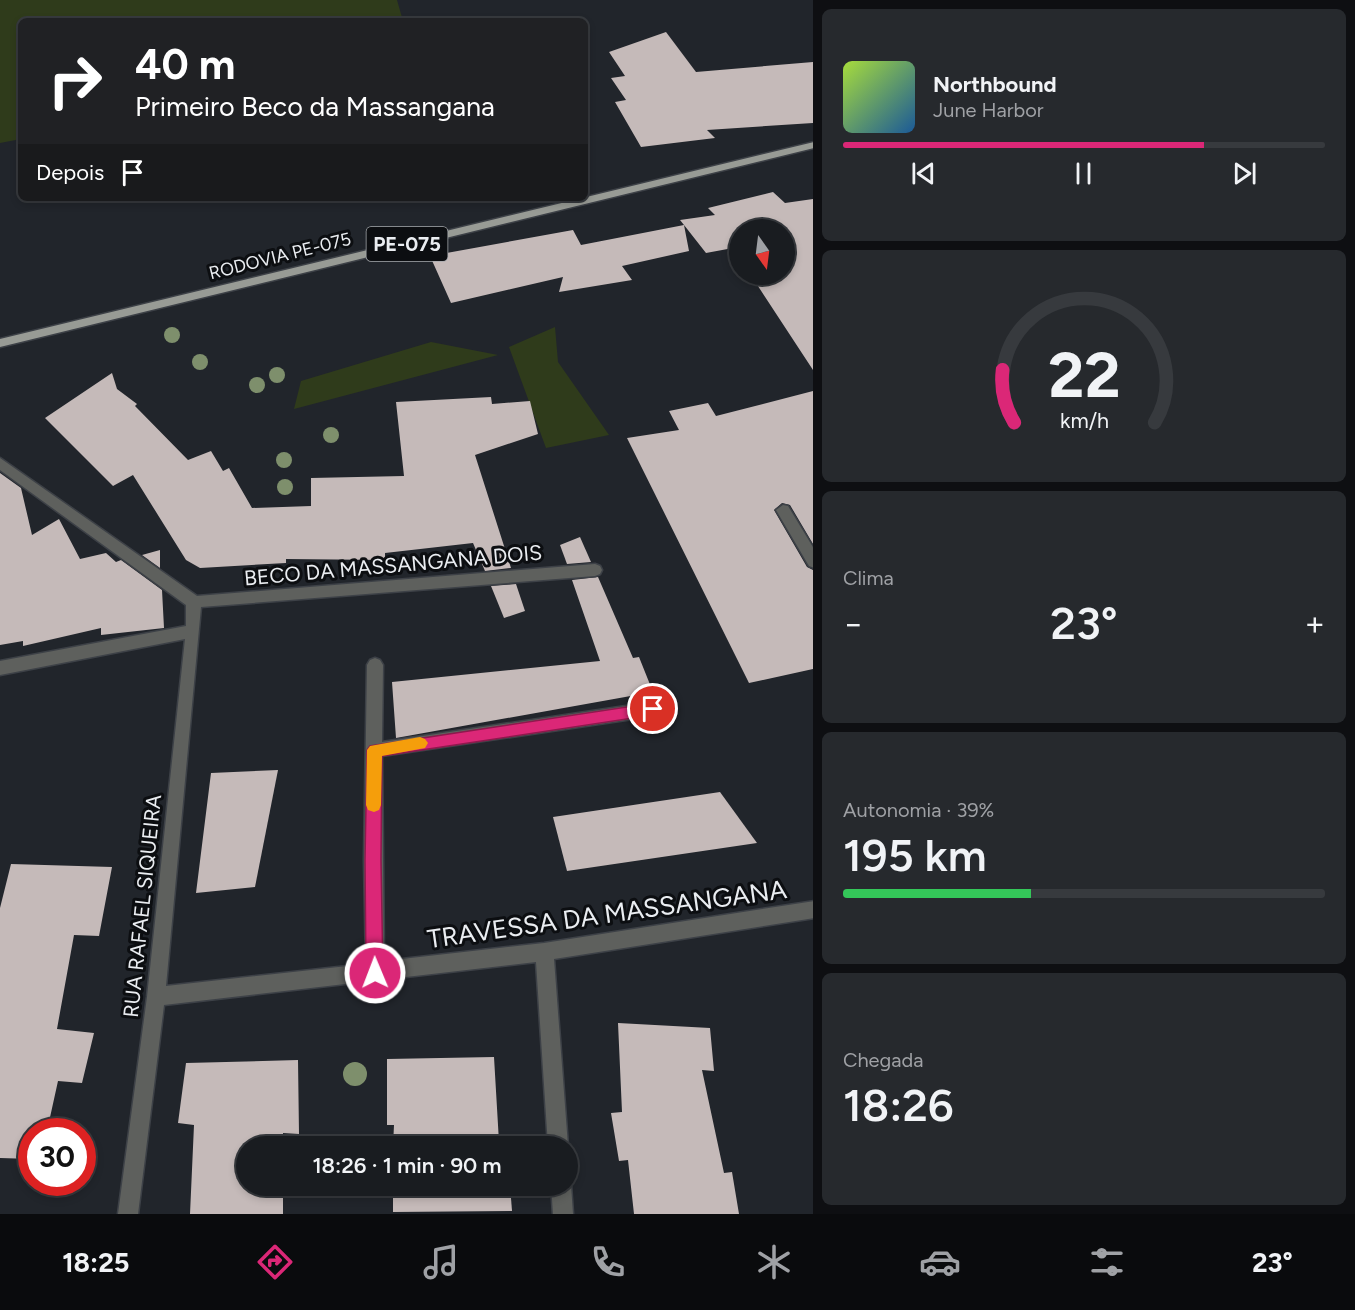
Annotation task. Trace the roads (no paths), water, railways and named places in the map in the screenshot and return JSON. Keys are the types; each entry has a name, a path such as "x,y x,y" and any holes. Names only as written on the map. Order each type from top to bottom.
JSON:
{"main road":[{"name":"RODOVIA PE-075","path":"588,200 813,145"},
{"name":"RODOVIA PE-075","path":"0,343 583,201"}],"street":[{"path":"0,463 194,602"},
{"path":"783,510 813,562"},
{"name":"BECO DA MASSANGANA DOIS","path":"194,602 595,570"},
{"name":"RUA RAFAEL SIQUEIRA","path":"128,1214 156,997 194,602"},
{"path":"0,668 193,631"},
{"path":"375,665 373,860 375,973"},
{"path":"375,750 653,709"},
{"name":"TRAVESSA DA MASSANGANA","path":"156,997 544,952 769,918 813,909"},
{"path":"544,952 557,1136"},
{"path":"562,1196 563,1214"}]}
